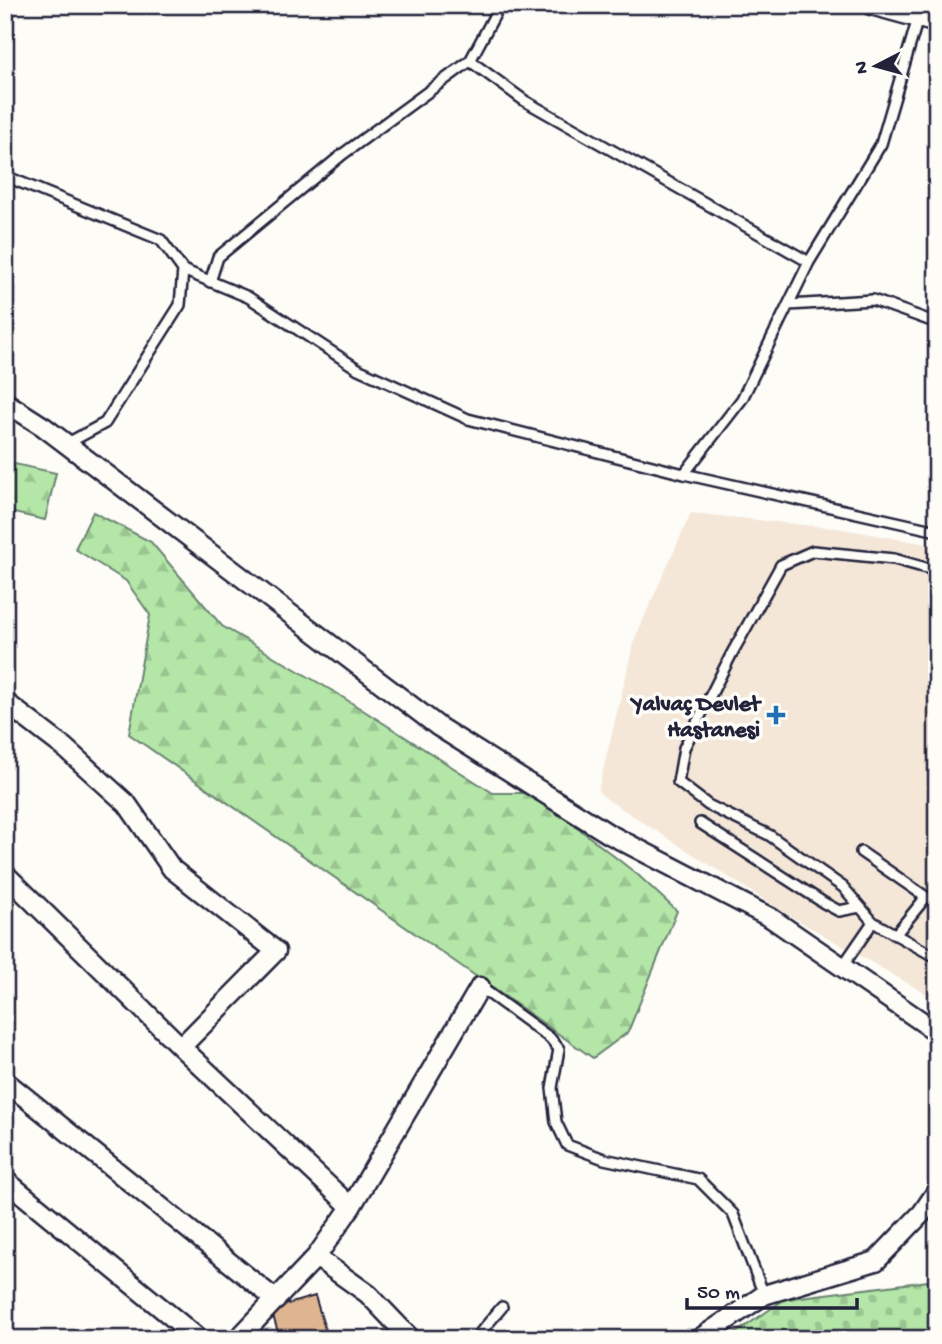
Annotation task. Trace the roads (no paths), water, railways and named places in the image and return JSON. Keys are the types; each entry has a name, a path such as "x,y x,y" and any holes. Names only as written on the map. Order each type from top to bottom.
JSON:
{"street":[{"path":"871,5 937,23"},
{"path":"5,402 44,427 439,727 609,834 771,918 937,1032"},
{"path":"5,702 65,748 127,804 172,869 276,951 181,1047"},
{"path":"5,874 181,1047 351,1206"},
{"path":"238,1339 316,1257 351,1206 480,987"},
{"path":"5,1081 276,1300"},
{"path":"5,1180 199,1339"},
{"path":"699,1339 764,1295 876,1261 922,1213 937,1191"},
{"path":"316,1257 368,1294 411,1339"}],"lane":[{"path":"210,282 218,257 343,154 470,61 500,5"},
{"path":"684,474 742,399 809,262 881,144 918,18"},
{"path":"470,61 525,101 809,262"},
{"path":"5,176 161,240 183,270 248,297 358,369 468,419 684,474 937,531"},
{"path":"66,444 105,423 180,305 183,270"},
{"path":"788,305 873,300 937,323"},
{"path":"937,571 894,559 813,551 781,565 684,748 678,782 708,805 769,835 843,887 873,922 930,954 937,954"},
{"path":"700,823 839,911 860,907"},
{"path":"861,852 926,897 937,900"},
{"path":"895,935 926,897"},
{"path":"842,967 873,922"},
{"path":"480,987 550,1038 559,1049 551,1088 555,1122 567,1145 604,1159 698,1179 733,1214 764,1295"},
{"path":"475,1339 502,1307"}],"place":[{"name":"Yalvaç Devlet Hastanesi","path":"776,715"}]}
